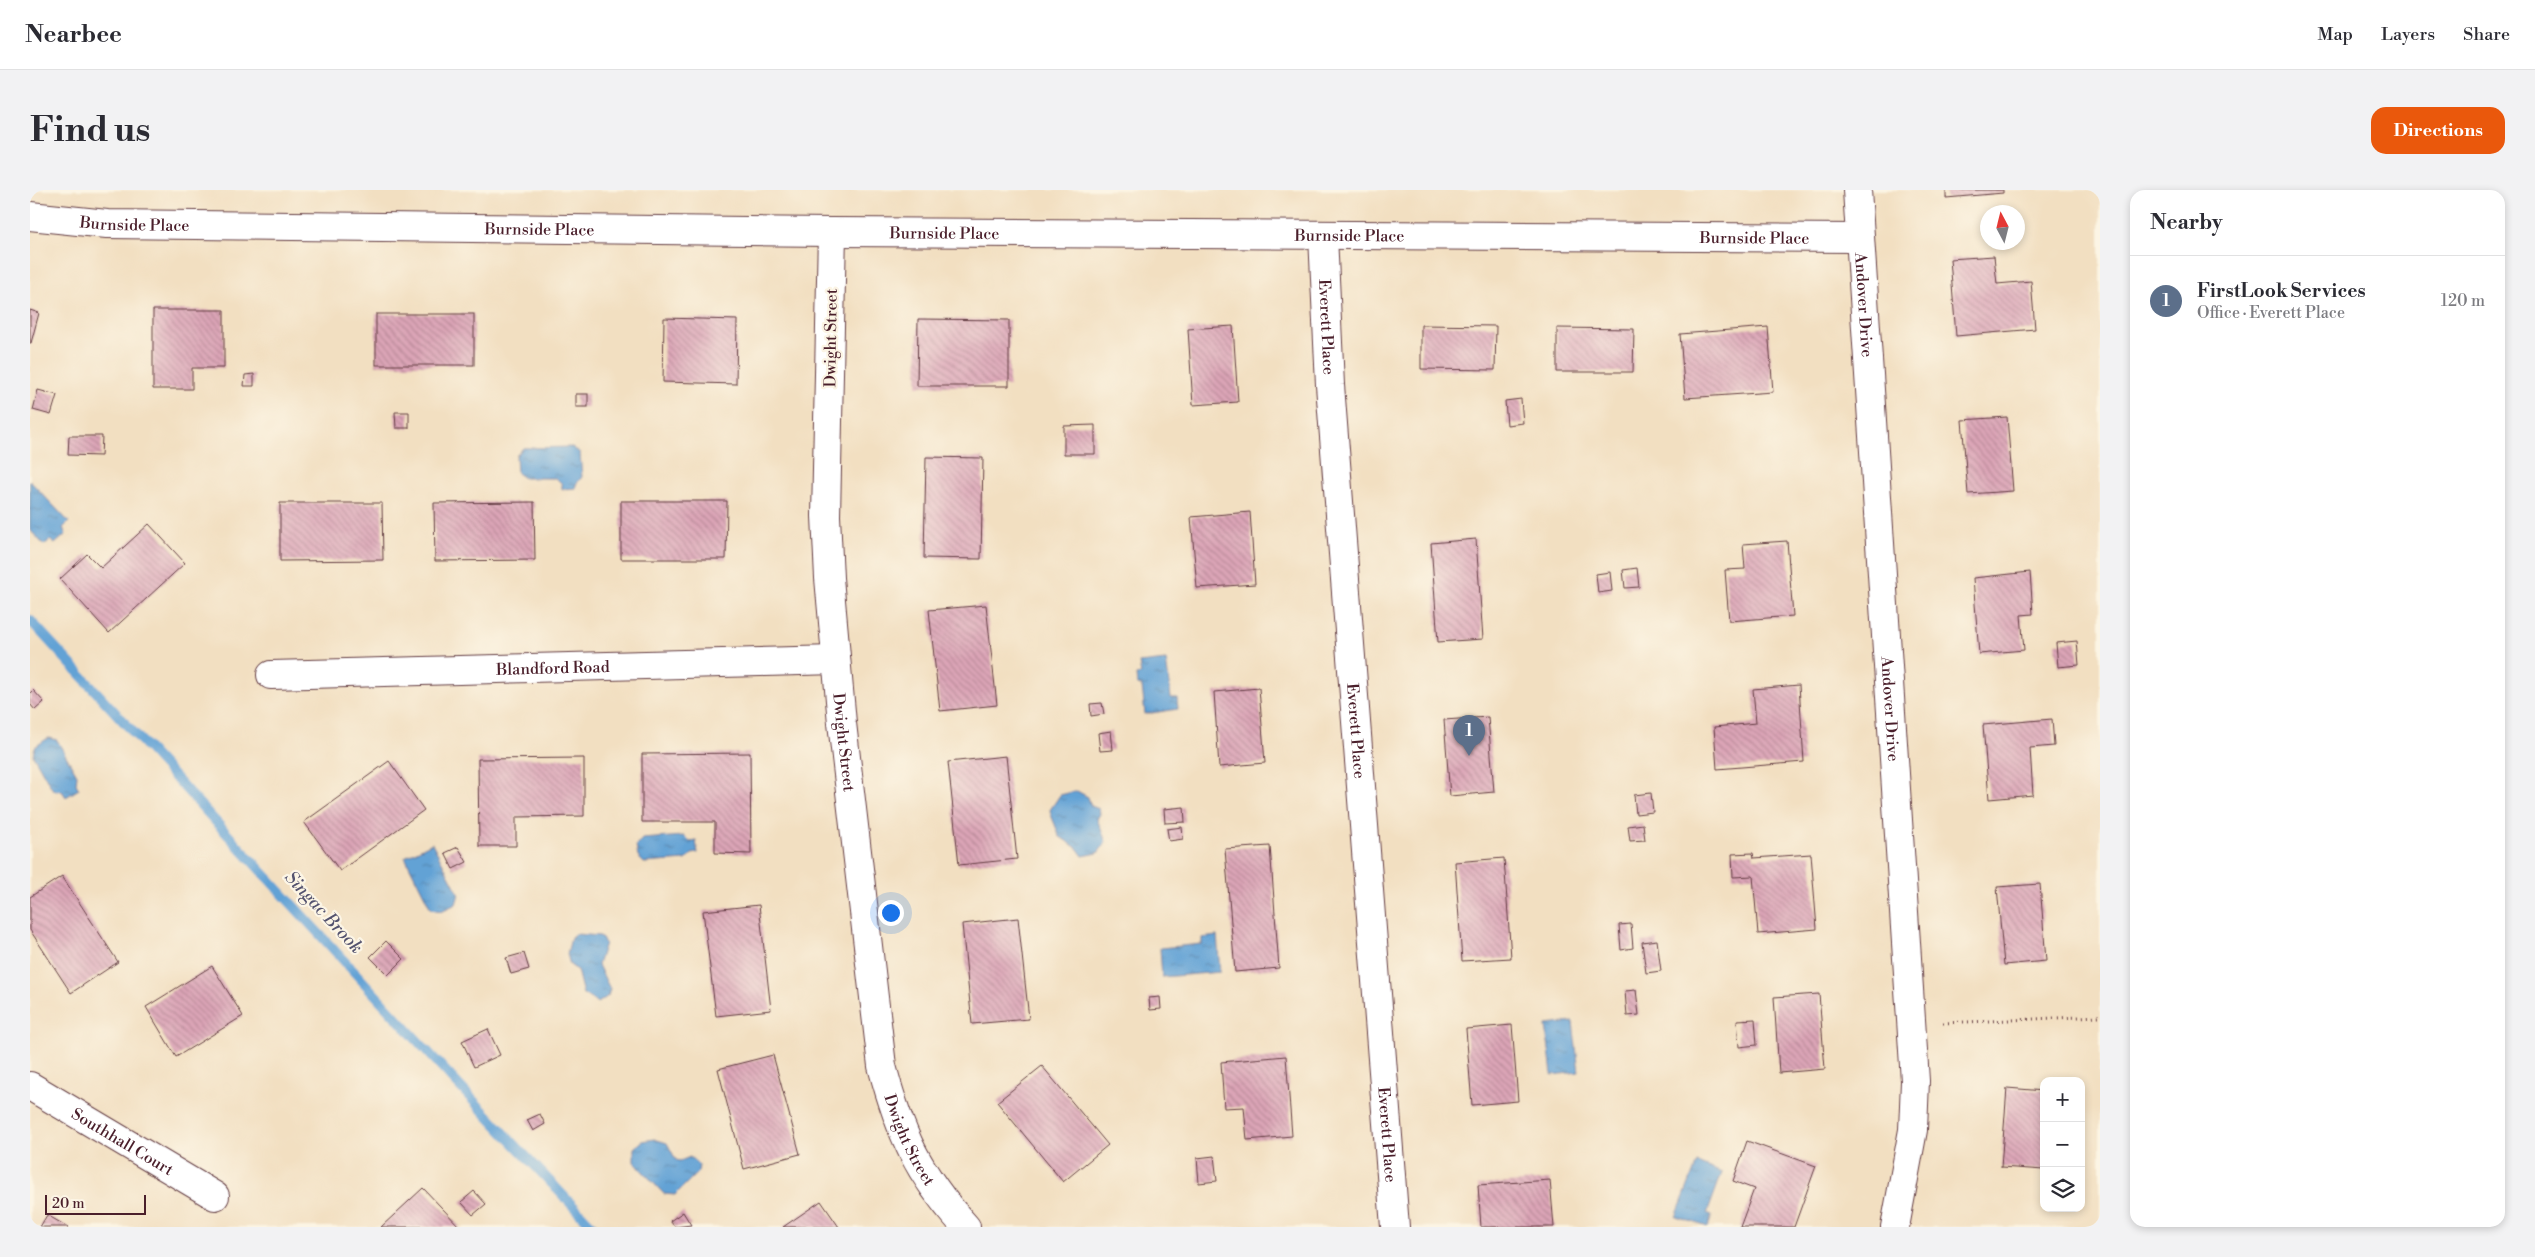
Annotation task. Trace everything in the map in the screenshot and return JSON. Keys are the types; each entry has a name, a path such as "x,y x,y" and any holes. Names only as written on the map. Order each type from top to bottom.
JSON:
{"street":[{"name":"Andover Drive","path":"1857,190 1915,1081 1913,1130 1895,1227"},
{"name":"Burnside Place","path":"30,216 107,224 1323,236 1860,238"},
{"name":"Dwight Street","path":"832,232 826,516 836,660 882,1066 895,1115 915,1160 941,1200 966,1227"},
{"name":"Everett Place","path":"1323,236 1330,385 1395,1227"},
{"name":"Blandford Road","path":"271,675 836,660"},
{"name":"Southhall Court","path":"30,1086 215,1196"}],"path":[{"path":"1937,1023 2100,1016"}],"water":[{"path":"572,447 580,453 582,477 576,484 576,488 562,489 562,484 556,478 524,478 517,473 516,456 523,448"},
{"path":"30,481 69,522 63,528 66,534 55,544 50,540 44,545 30,530"},
{"path":"1166,660 1171,698 1177,698 1178,709 1145,714 1142,686 1137,685 1136,675 1141,674 1139,663"},
{"path":"48,738 57,740 77,775 76,784 79,789 66,797 62,791 53,790 33,755 35,747"},
{"path":"1077,791 1088,797 1091,806 1099,809 1100,814 1097,819 1106,842 1098,853 1083,856 1077,848 1059,836 1052,817 1050,810 1060,795"},
{"path":"684,836 690,842 696,841 698,853 692,854 686,860 644,863 638,857 636,846 642,839"},
{"path":"432,843 459,894 456,904 441,911 431,909 405,857"},
{"path":"576,934 600,936 605,943 598,965 610,989 608,996 598,1003 583,994 577,970 570,965 567,954 571,938"},
{"path":"1217,936 1220,972 1162,977 1160,948 1202,944 1202,938"},
{"path":"1573,1022 1579,1072 1552,1075 1546,1025"},
{"path":"654,1139 667,1143 676,1160 680,1161 690,1157 699,1165 698,1172 675,1195 664,1194 634,1162 634,1148 643,1141"},
{"path":"1697,1163 1722,1173 1707,1214 1712,1216 1708,1227 1676,1217"}],"building":[{"path":"1946,190 2003,190 2003,193 1946,198"},
{"path":"1994,256 1997,284 2031,281 2035,329 1956,336 1950,259"},
{"path":"30,310 39,313 31,343 30,343"},
{"path":"153,310 224,310 224,368 192,368 192,389 153,389"},
{"path":"376,314 474,314 474,365 376,365"},
{"path":"664,318 737,320 736,384 663,382"},
{"path":"918,319 1009,320 1009,386 917,386"},
{"path":"1421,325 1496,326 1495,370 1421,369"},
{"path":"1233,326 1238,402 1193,405 1188,329"},
{"path":"1768,327 1773,392 1685,398 1680,334"},
{"path":"1557,328 1634,329 1633,372 1557,372"},
{"path":"254,374 254,386 244,386 245,375"},
{"path":"38,390 57,395 51,415 33,410"},
{"path":"576,394 588,394 588,407 576,407"},
{"path":"1521,399 1523,423 1507,425 1505,401"},
{"path":"395,412 409,412 409,428 396,428"},
{"path":"2007,417 2013,491 1968,494 1962,420"},
{"path":"1095,425 1095,454 1064,454 1064,426"},
{"path":"69,436 102,436 101,456 68,455"},
{"path":"926,457 983,458 981,559 924,558"},
{"path":"621,501 727,501 726,559 621,559"},
{"path":"534,502 535,560 435,561 434,503"},
{"path":"280,503 382,503 383,560 280,561"},
{"path":"1250,512 1255,584 1197,588 1191,517"},
{"path":"149,524 185,563 109,633 60,579 87,554 101,568"},
{"path":"1476,539 1483,639 1438,642 1431,543"},
{"path":"1787,541 1793,616 1729,621 1725,570 1745,569 1743,544"},
{"path":"1637,568 1639,587 1625,588 1623,570"},
{"path":"1610,572 1612,591 1598,593 1596,574"},
{"path":"2030,572 2033,614 2021,615 2024,650 1979,654 1973,578"},
{"path":"986,605 997,705 940,711 929,610"},
{"path":"2077,641 2079,665 2058,667 2056,643"},
{"path":"1799,685 1804,762 1717,769 1714,727 1756,723 1753,689"},
{"path":"1259,688 1265,763 1219,767 1214,692"},
{"path":"33,690 44,702 35,710 30,704 30,693"},
{"path":"1102,703 1104,714 1091,716 1090,704"},
{"path":"1488,717 1494,792 1450,796 1444,720"},
{"path":"2052,719 2054,746 2030,748 2033,795 1989,799 1983,725"},
{"path":"1111,731 1113,750 1100,751 1098,733"},
{"path":"750,753 751,854 715,853 715,822 642,822 642,754"},
{"path":"1006,756 1017,859 959,865 948,762"},
{"path":"584,758 584,816 516,817 516,846 479,846 478,759"},
{"path":"389,761 424,810 340,871 304,822"},
{"path":"1651,793 1653,812 1636,814 1634,795"},
{"path":"1184,807 1185,822 1165,823 1164,809"},
{"path":"1643,824 1645,840 1630,841 1628,826"},
{"path":"1182,827 1183,839 1169,841 1167,829"},
{"path":"1270,846 1279,968 1235,972 1225,849"},
{"path":"458,847 467,862 453,869 445,853"},
{"path":"1753,853 1754,858 1811,854 1817,929 1758,934 1753,876 1733,877 1732,854"},
{"path":"1504,858 1511,958 1462,961 1455,862"},
{"path":"62,876 118,962 71,993 30,930 30,897"},
{"path":"2040,884 2046,961 2004,965 1997,887"},
{"path":"759,905 771,1010 716,1016 703,911"},
{"path":"1018,918 1029,1019 972,1024 962,924"},
{"path":"1631,924 1633,948 1621,950 1619,925"},
{"path":"1657,940 1661,971 1646,973 1642,942"},
{"path":"386,941 404,959 388,975 370,957"},
{"path":"524,953 529,969 511,974 506,958"},
{"path":"212,966 243,1016 176,1057 146,1007"},
{"path":"1636,990 1639,1015 1627,1016 1625,991"},
{"path":"1819,994 1825,1069 1779,1073 1774,997"},
{"path":"1160,997 1161,1009 1150,1010 1149,998"},
{"path":"1755,1019 1757,1045 1739,1047 1737,1020"},
{"path":"1512,1025 1518,1101 1472,1105 1466,1029"},
{"path":"488,1029 500,1055 474,1067 462,1041"},
{"path":"773,1055 800,1154 744,1169 718,1069"},
{"path":"1286,1056 1292,1136 1247,1140 1244,1107 1224,1108 1221,1062"},
{"path":"1042,1066 1108,1145 1063,1182 997,1102"},
{"path":"2007,1088 2040,1091 2040,1170 2001,1167"},
{"path":"540,1114 545,1124 533,1131 527,1120"},
{"path":"1747,1141 1816,1166 1794,1227 1740,1227 1754,1189 1733,1181"},
{"path":"1214,1156 1217,1181 1199,1183 1197,1158"},
{"path":"1550,1180 1554,1227 1481,1227 1478,1185"},
{"path":"423,1188 460,1227 381,1227"},
{"path":"474,1191 486,1204 473,1215 461,1202"},
{"path":"821,1201 839,1227 783,1227"},
{"path":"683,1212 691,1225 675,1227 670,1221"},
{"path":"47,1215 68,1227 40,1227"}],"waterway":[{"name":"Singac Brook","path":"30,620 451,1077 593,1227"}],"place":[{"name":"FirstLook Services","path":"1469,756"}]}
